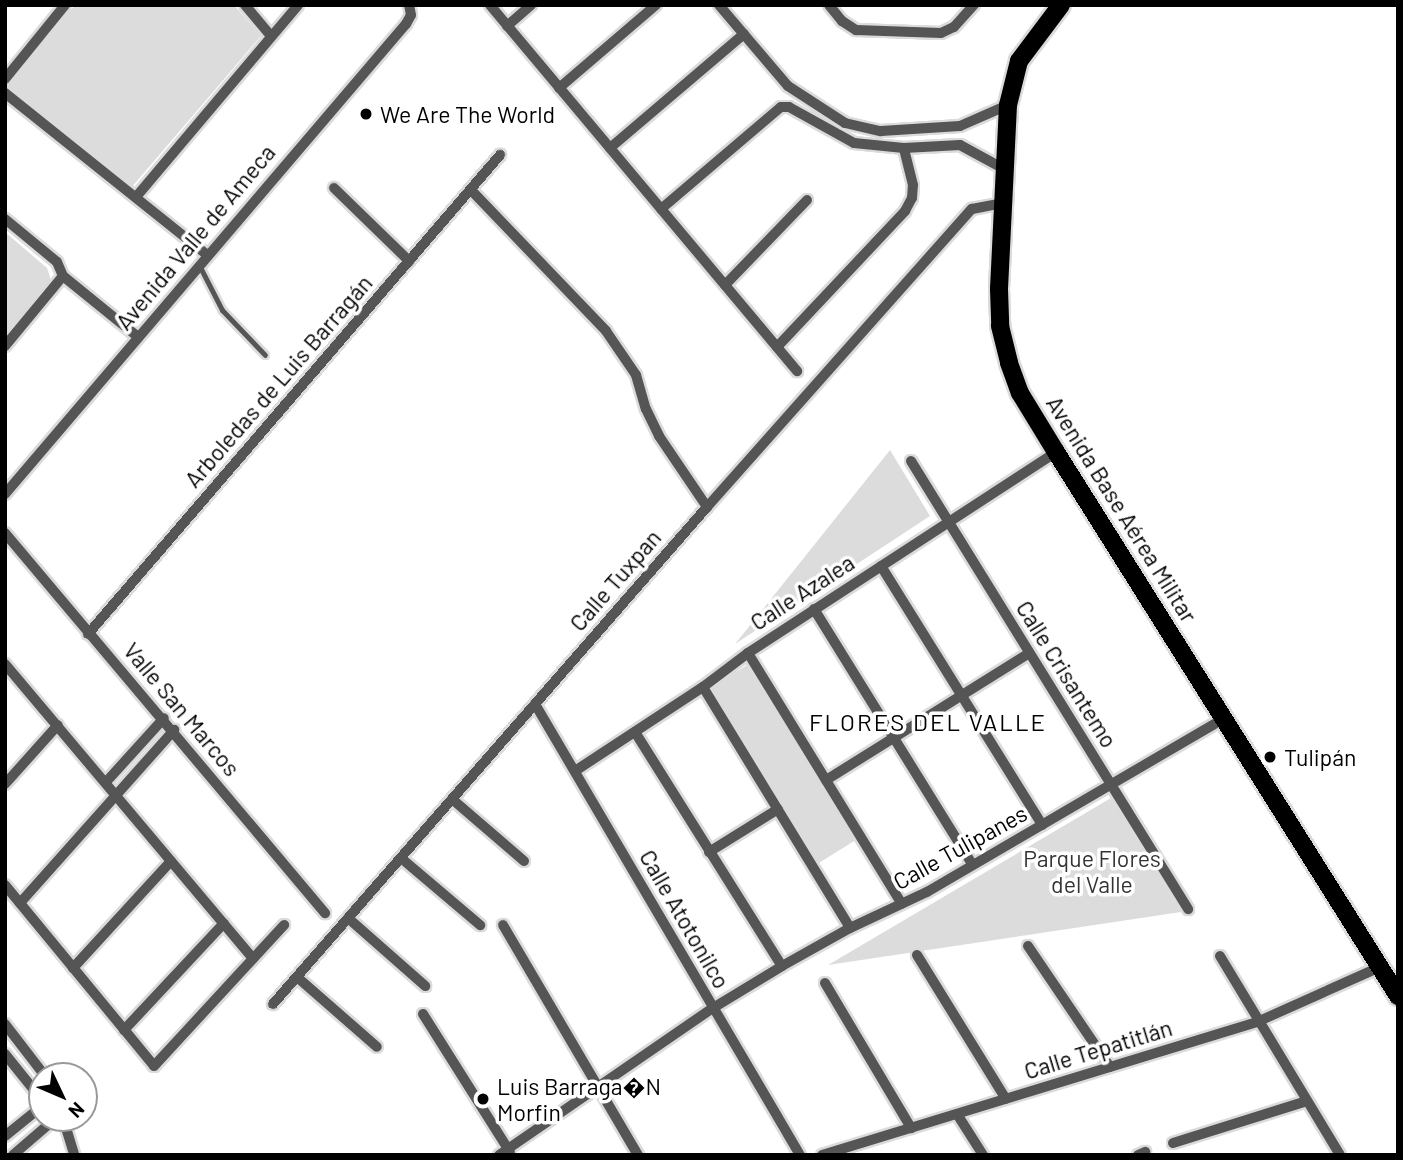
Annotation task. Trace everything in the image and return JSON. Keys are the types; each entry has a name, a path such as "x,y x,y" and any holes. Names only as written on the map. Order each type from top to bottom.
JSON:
{"main road":[{"name":"Avenida Base Aérea Militar","path":"1061,5 1019,61 1009,105 1002,203 1000,326 1009,363 1020,393 1056,452 1398,996"}],"street":[{"path":"5,79 65,5"},
{"path":"245,5 271,36"},
{"path":"136,197 298,5"},
{"name":"Avenida Valle de Ameca","path":"5,494 406,24 411,15 409,5"},
{"path":"490,5 797,371"},
{"path":"507,26 531,5"},
{"path":"559,88 656,5"},
{"path":"719,5 796,92 845,123 881,131 938,128 960,125 1009,105"},
{"path":"829,5 842,21 856,30 929,33 948,31 974,5"},
{"path":"610,148 744,34"},
{"path":"789,107 796,92"},
{"path":"5,93 207,255"},
{"path":"661,209 781,107 789,107 854,143 904,148 960,145 1004,169"},
{"path":"960,125 960,145"},
{"path":"938,128 938,146"},
{"path":"777,347 905,211 912,198 913,185 904,148"},
{"name":"Arboledas de Luis Barragán","path":"89,633 500,155"},
{"path":"334,188 409,261"},
{"path":"471,190 606,331 636,375 646,409 659,436 707,507"},
{"path":"725,285 807,200"},
{"name":"Calle Tuxpan","path":"273,1004 707,507 972,209 1002,203"},
{"path":"5,219 57,262 63,276 138,337"},
{"path":"5,346 63,276"},
{"name":"Calle Azalea","path":"575,771 703,687 814,609 1056,452"},
{"name":"Calle Crisantemo","path":"911,461 1188,909"},
{"name":"Valle San Marcos","path":"5,533 164,718 325,913"},
{"path":"881,566 1042,825"},
{"path":"814,609 974,865"},
{"path":"748,653 902,904"},
{"path":"826,779 1029,653"},
{"path":"5,664 253,959"},
{"path":"703,687 850,928"},
{"name":"Calle Atotonilco","path":"535,704 800,1155"},
{"path":"106,782 164,718"},
{"name":"Calle Tulipanes","path":"506,1153 713,1008 782,966 974,865 1225,718"},
{"path":"5,784 58,725"},
{"path":"20,903 174,730"},
{"path":"635,732 782,966"},
{"path":"453,799 524,861"},
{"path":"709,852 778,809"},
{"path":"401,858 480,925"},
{"path":"73,968 171,861"},
{"path":"5,885 154,1066 284,925"},
{"path":"348,918 425,986"},
{"path":"124,1030 223,923"},
{"path":"503,925 638,1155"},
{"path":"1028,946 1110,1067"},
{"path":"917,955 1006,1099"},
{"path":"1220,956 1340,1155"},
{"name":"Calle Tepatitlán","path":"822,1155 1258,1022 1380,967"},
{"path":"297,977 377,1047"},
{"path":"825,983 911,1128"},
{"path":"424,1014 506,1153"},
{"path":"5,1024 34,1062"},
{"path":"5,1054 28,1083"},
{"path":"1172,1143 1307,1101"},
{"path":"957,1114 983,1155"},
{"path":"5,1136 28,1117"},
{"path":"13,1155 40,1132"},
{"path":"64,1132 74,1155"}],"lane":[{"path":"198,265 222,310 265,355"}],"green space":[{"path":"75,5 234,5 261,36 131,188 7,86"},
{"path":"5,232 47,268 51,280 5,334"},
{"path":"890,450 930,516 735,644"},
{"path":"747,665 856,840 819,863 710,688"},
{"name":"Parque Flores del Valle","path":"1111,798 1181,912 828,965"}],"place":[{"name":"We Are The World","path":"366,114"},
{"name":"Tulipán","path":"1270,757"},
{"name":"Luis Barraga�N Morfin","path":"483,1099"}],"district":[{"name":"FLORES DEL VALLE","path":"928,722"}]}
